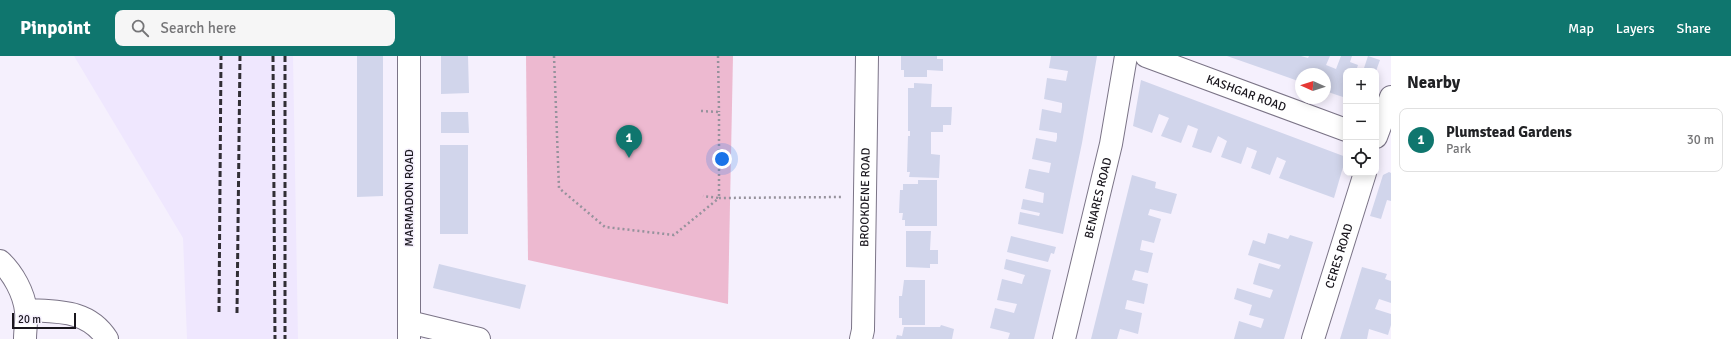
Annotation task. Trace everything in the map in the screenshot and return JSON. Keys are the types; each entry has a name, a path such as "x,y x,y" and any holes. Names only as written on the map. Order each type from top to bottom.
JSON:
{"street":[{"name":"MARMADON ROAD","path":"409,56 409,330"},
{"name":"BROOKDENE ROAD","path":"861,339 863,330 867,56"},
{"name":"BENARES ROAD","path":"1064,339 1111,144 1126,56"},
{"name":"KASHGAR ROAD","path":"1146,56 1343,129"},
{"path":"1379,129 1391,97"},
{"path":"1379,142 1391,146"},
{"name":"CERES ROAD","path":"1313,339 1364,176"},
{"path":"0,261 18,284 26,310 25,339"},
{"path":"26,310 69,312 75,314 87,319 96,326 101,330 107,339"},
{"path":"409,330 480,339"}],"path":[{"path":"554,56 559,188 582,208 605,227 674,235 719,198"},
{"path":"718,56 719,198"},
{"path":"701,111 719,112"},
{"path":"703,196 719,198 865,196"}],"shaded area":[{"path":"74,56 293,56 298,339 187,339 183,238"},
{"path":"526,56 733,56 728,304 528,260"}],"building":[{"path":"357,56 383,56 383,196 357,197"},
{"path":"441,56 468,56 469,93 441,94"},
{"path":"901,56 937,56 937,59 943,59 943,71 927,70 927,77 904,77 904,70 901,70"},
{"path":"1051,56 1097,56 1082,143 1063,234 1018,224 1020,212 1039,216 1040,213 1021,209 1023,199 1043,203 1044,193 1025,188 1029,169 1049,173 1051,163 1032,159 1036,138 1056,142 1057,138 1057,133 1039,130 1042,109 1061,113 1062,107 1062,103 1044,99 1047,78 1066,81 1068,71 1049,68"},
{"path":"1227,56 1301,56 1308,58 1309,56 1330,56 1326,65 1336,69 1341,56 1352,56 1350,62 1358,65 1357,68 1343,68 1343,97 1331,93 1331,68 1295,68 1295,80"},
{"path":"1368,56 1380,60 1377,68 1364,68"},
{"path":"1141,80 1343,156 1343,167 1334,198 1279,178 1286,161 1277,157 1270,175 1251,168 1257,151 1247,147 1241,164 1221,157 1227,141 1218,136 1211,153 1192,147 1198,129 1188,125 1181,143 1161,136 1169,118 1159,114 1152,133 1133,126"},
{"path":"914,83 932,84 931,107 952,107 951,125 943,125 943,132 931,132 931,154 940,155 939,178 909,177 910,172 907,172 908,136 910,136 910,131 908,131 908,88 914,88"},
{"path":"441,112 468,112 469,133 441,133"},
{"path":"440,145 468,145 468,234 440,234"},
{"path":"1389,172 1391,173 1391,201 1387,200 1381,219 1370,216 1383,175"},
{"path":"1132,175 1156,182 1155,188 1177,194 1171,214 1150,209 1148,215 1161,219 1154,243 1142,240 1140,250 1153,253 1148,273 1135,270 1132,280 1148,284 1144,304 1127,300 1125,309 1142,313 1138,334 1120,329 1117,339 1091,339"},
{"path":"918,180 937,180 937,226 905,226 905,220 902,220 903,213 899,213 900,190 903,190 903,184 918,184"},
{"path":"906,231 931,231 930,250 938,250 938,264 930,264 930,268 906,267"},
{"path":"1268,233 1288,239 1290,235 1313,242 1284,339 1234,339 1239,321 1261,328 1264,319 1249,315 1252,305 1234,299 1237,288 1270,298 1273,290 1253,284 1259,263 1279,269 1281,265 1248,255 1253,240 1265,244"},
{"path":"1011,236 1056,247 1054,254 1051,253 1048,262 1007,252"},
{"path":"1006,259 1051,270 1034,339 1008,339 1010,333 990,328 995,308 1014,313 1017,304 997,300 1002,279 1022,284 1025,275 1004,269"},
{"path":"439,264 526,285 520,309 433,288"},
{"path":"1362,267 1387,274 1385,279 1391,281 1391,303 1379,299 1375,309 1391,314 1391,325 1388,335 1369,329 1367,339 1340,339"},
{"path":"904,280 925,280 925,325 902,325 902,318 899,318 899,296 902,296"},
{"path":"941,325 954,329 952,339 896,339 897,335 902,336 904,327 940,327"}],"railway":[{"path":"219,312 221,56"},
{"path":"237,313 240,56"},
{"path":"273,56 275,339"},
{"path":"285,56 285,339"}],"place":[{"name":"Plumstead Gardens","path":"629,158"}]}
